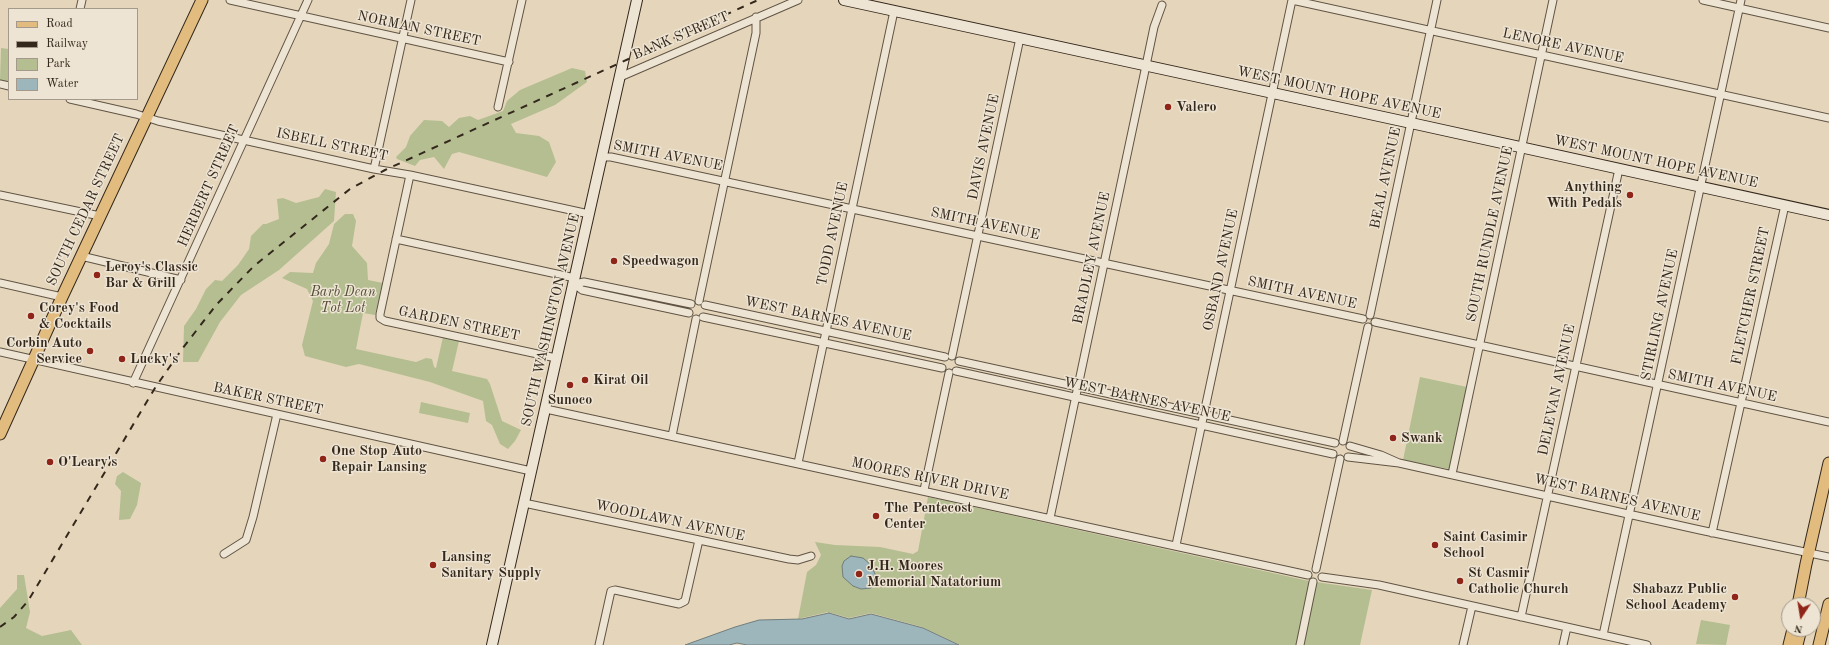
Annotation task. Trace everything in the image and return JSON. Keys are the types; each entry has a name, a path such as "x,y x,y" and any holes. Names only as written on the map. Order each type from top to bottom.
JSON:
{"main road":[{"name":"SOUTH CEDAR STREET","path":"0,434 81,256 202,0"},
{"path":"1800,597 1808,552 1829,463"},
{"path":"1801,590 1803,597"},
{"path":"1823,640 1829,604"}],"street":[{"name":"NORMAN STREET","path":"230,0 509,62"},
{"name":"HERBERT STREET","path":"133,383 308,0"},
{"path":"374,169 411,0"},
{"path":"498,107 522,0"},
{"name":"SOUTH WASHINGTON AVENUE","path":"492,645 637,0"},
{"name":"BANK STREET","path":"620,77 798,0"},
{"name":"WEST MOUNT HOPE AVENUE","path":"844,0 1411,122 1829,215"},
{"name":"LENORE AVENUE","path":"1292,0 1829,118"},
{"name":"OSBAND AVENUE","path":"1176,545 1292,0"},
{"name":"BEAL AVENUE","path":"1370,315 1437,0"},
{"name":"SOUTH RUNDLE AVENUE","path":"1452,474 1553,0"},
{"path":"1703,0 1829,28"},
{"name":"STIRLING AVENUE","path":"1603,635 1702,187 1741,0"},
{"name":"BRADLEY AVENUE","path":"1050,518 1157,15 1162,5"},
{"name":"TODD AVENUE","path":"798,463 894,11"},
{"path":"672,436 700,318 706,312 702,303 725,181 756,33 756,17"},
{"name":"DAVIS AVENUE","path":"949,356 978,236 1020,38"},
{"name":"ISBELL STREET","path":"74,100 374,169 410,174 589,214"},
{"name":"SMITH AVENUE","path":"602,157 611,157 852,208 1363,320"},
{"name":"DELEVAN AVENUE","path":"1521,617 1619,169"},
{"path":"410,174 396,239 575,281 691,304 702,303"},
{"path":"0,195 100,216"},
{"name":"FLETCHER STREET","path":"1712,533 1785,205"},
{"name":"GARDEN STREET","path":"396,239 380,318 385,321 556,358"},
{"path":"81,256 181,280"},
{"path":"575,281 582,290 689,313 700,318"},
{"path":"0,283 62,297"},
{"name":"WEST BARNES AVENUE","path":"702,303 825,331 949,356"},
{"path":"689,313 688,308 691,304"},
{"path":"1370,315 1373,317 1375,322 1372,327 1368,327 1363,324 1363,320 1365,316 1370,315"},
{"name":"WEST BARNES AVENUE","path":"700,318 823,342 942,368"},
{"name":"SMITH AVENUE","path":"1375,322 1829,422"},
{"path":"1343,441 1368,327"},
{"name":"BAKER STREET","path":"0,352 531,471"},
{"path":"924,490 953,372 960,365 959,361 949,356 942,362 942,368 953,372"},
{"name":"WEST BARNES AVENUE","path":"959,361 1335,443"},
{"name":"WEST BARNES AVENUE","path":"953,372 1333,454"},
{"name":"MOORES RIVER DRIVE","path":"546,409 924,490 1308,575"},
{"path":"224,554 246,540 253,517 277,414"},
{"path":"1343,441 1350,446 1351,453 1348,457 1340,459 1333,454 1333,448 1335,443 1343,441"},
{"name":"WEST BARNES AVENUE","path":"1350,446 1381,455 1399,463"},
{"name":"WEST BARNES AVENUE","path":"1348,457 1399,463 1452,474 1547,497 1829,557"},
{"path":"1316,569 1340,459"},
{"name":"WOODLAWN AVENUE","path":"524,503 789,560 798,560 811,556"},
{"path":"599,645 611,591 614,590 679,604 685,601 699,540"},
{"path":"1313,582 1308,575 1310,571 1316,569"},
{"path":"1316,569 1320,571 1322,577"},
{"path":"1313,582 1318,582 1322,577"},
{"path":"1322,577 1379,585 1647,645"},
{"path":"1300,645 1313,582"},
{"path":"1463,645 1472,606"},
{"path":"1563,645 1567,627"}],"green space":[{"path":"1,48 8,49 8,82 0,80"},
{"path":"572,68 585,71 587,82 555,105 511,124 516,133 539,136 549,142 556,162 547,177 459,152 452,154 444,169 434,157 420,160 415,166 397,159 396,157 406,147 410,136 424,120 442,121 449,127 459,118 470,116 478,120 503,111 507,101 520,90"},
{"path":"325,189 336,192 334,221 279,270 241,295 220,322 198,362 183,362 184,326 196,309 206,289 215,280 222,281 238,265 249,249 251,236 263,224 279,219 277,199 283,198 296,203 319,197"},
{"name":"Barb Dean Tot Lot","path":"345,214 353,214 356,221 352,246 367,263 368,280 383,283 375,315 363,313 356,349 416,362 426,358 432,359 434,367 436,368 443,337 459,341 452,371 487,379 502,421 521,430 515,441 508,449 500,444 492,425 486,421 483,401 430,382 359,364 346,367 305,356 302,345 313,301 307,289 282,278 290,272 313,273 316,263 329,244 334,224"},
{"path":"1420,377 1467,387 1449,469 1403,460"},
{"path":"421,402 470,413 468,423 419,413"},
{"path":"123,472 141,483 137,505 130,519 119,520 121,491 115,484 117,476"},
{"path":"928,497 1309,581 1372,590 1360,645 960,645 922,627 871,613 849,618 828,612 798,619 807,572 816,565 821,555 815,542 835,545 880,547 913,554 918,551"},
{"path":"17,575 24,575 30,612 26,628 42,636 71,630 82,645 0,645 0,608 17,589"},
{"path":"1701,620 1730,625 1726,645 1696,644"}],"water":[{"name":"J.H. Moores Memorial Natatorium","path":"851,556 863,558 872,566 876,577 871,588 861,589 853,586 843,577 842,566 844,561"},
{"path":"829,613 849,619 871,614 923,628 959,645 747,645 737,643 729,645 685,645 759,620 802,619"}],"railway":[{"path":"0,627 14,617 28,601 155,388 182,349 217,304 254,266 350,189 385,170 758,0"}],"place":[{"name":"Valero","path":"1168,107"},
{"name":"Anything With Pedals","path":"1630,195"},
{"name":"Speedwagon","path":"614,261"},
{"name":"Leroy's Classic Bar & Grill","path":"97,275"},
{"name":"Corey's Food & Cocktails","path":"31,316"},
{"name":"Corbin Auto Service","path":"90,351"},
{"name":"Lucky's","path":"122,359"},
{"name":"Kirat Oil","path":"585,380"},
{"name":"Sunoco","path":"570,385"},
{"name":"Swank","path":"1393,438"},
{"name":"One Stop Auto Repair Lansing","path":"323,459"},
{"name":"O'Leary's","path":"50,462"},
{"name":"The Pentecost Center","path":"876,516"},
{"name":"Saint Casimir School","path":"1435,545"},
{"name":"Lansing Sanitary Supply","path":"433,565"},
{"name":"J.H. Moores Memorial Natatorium","path":"859,574"},
{"name":"St Casmir Catholic Church","path":"1460,581"},
{"name":"Shabazz Public School Academy","path":"1735,597"}]}
